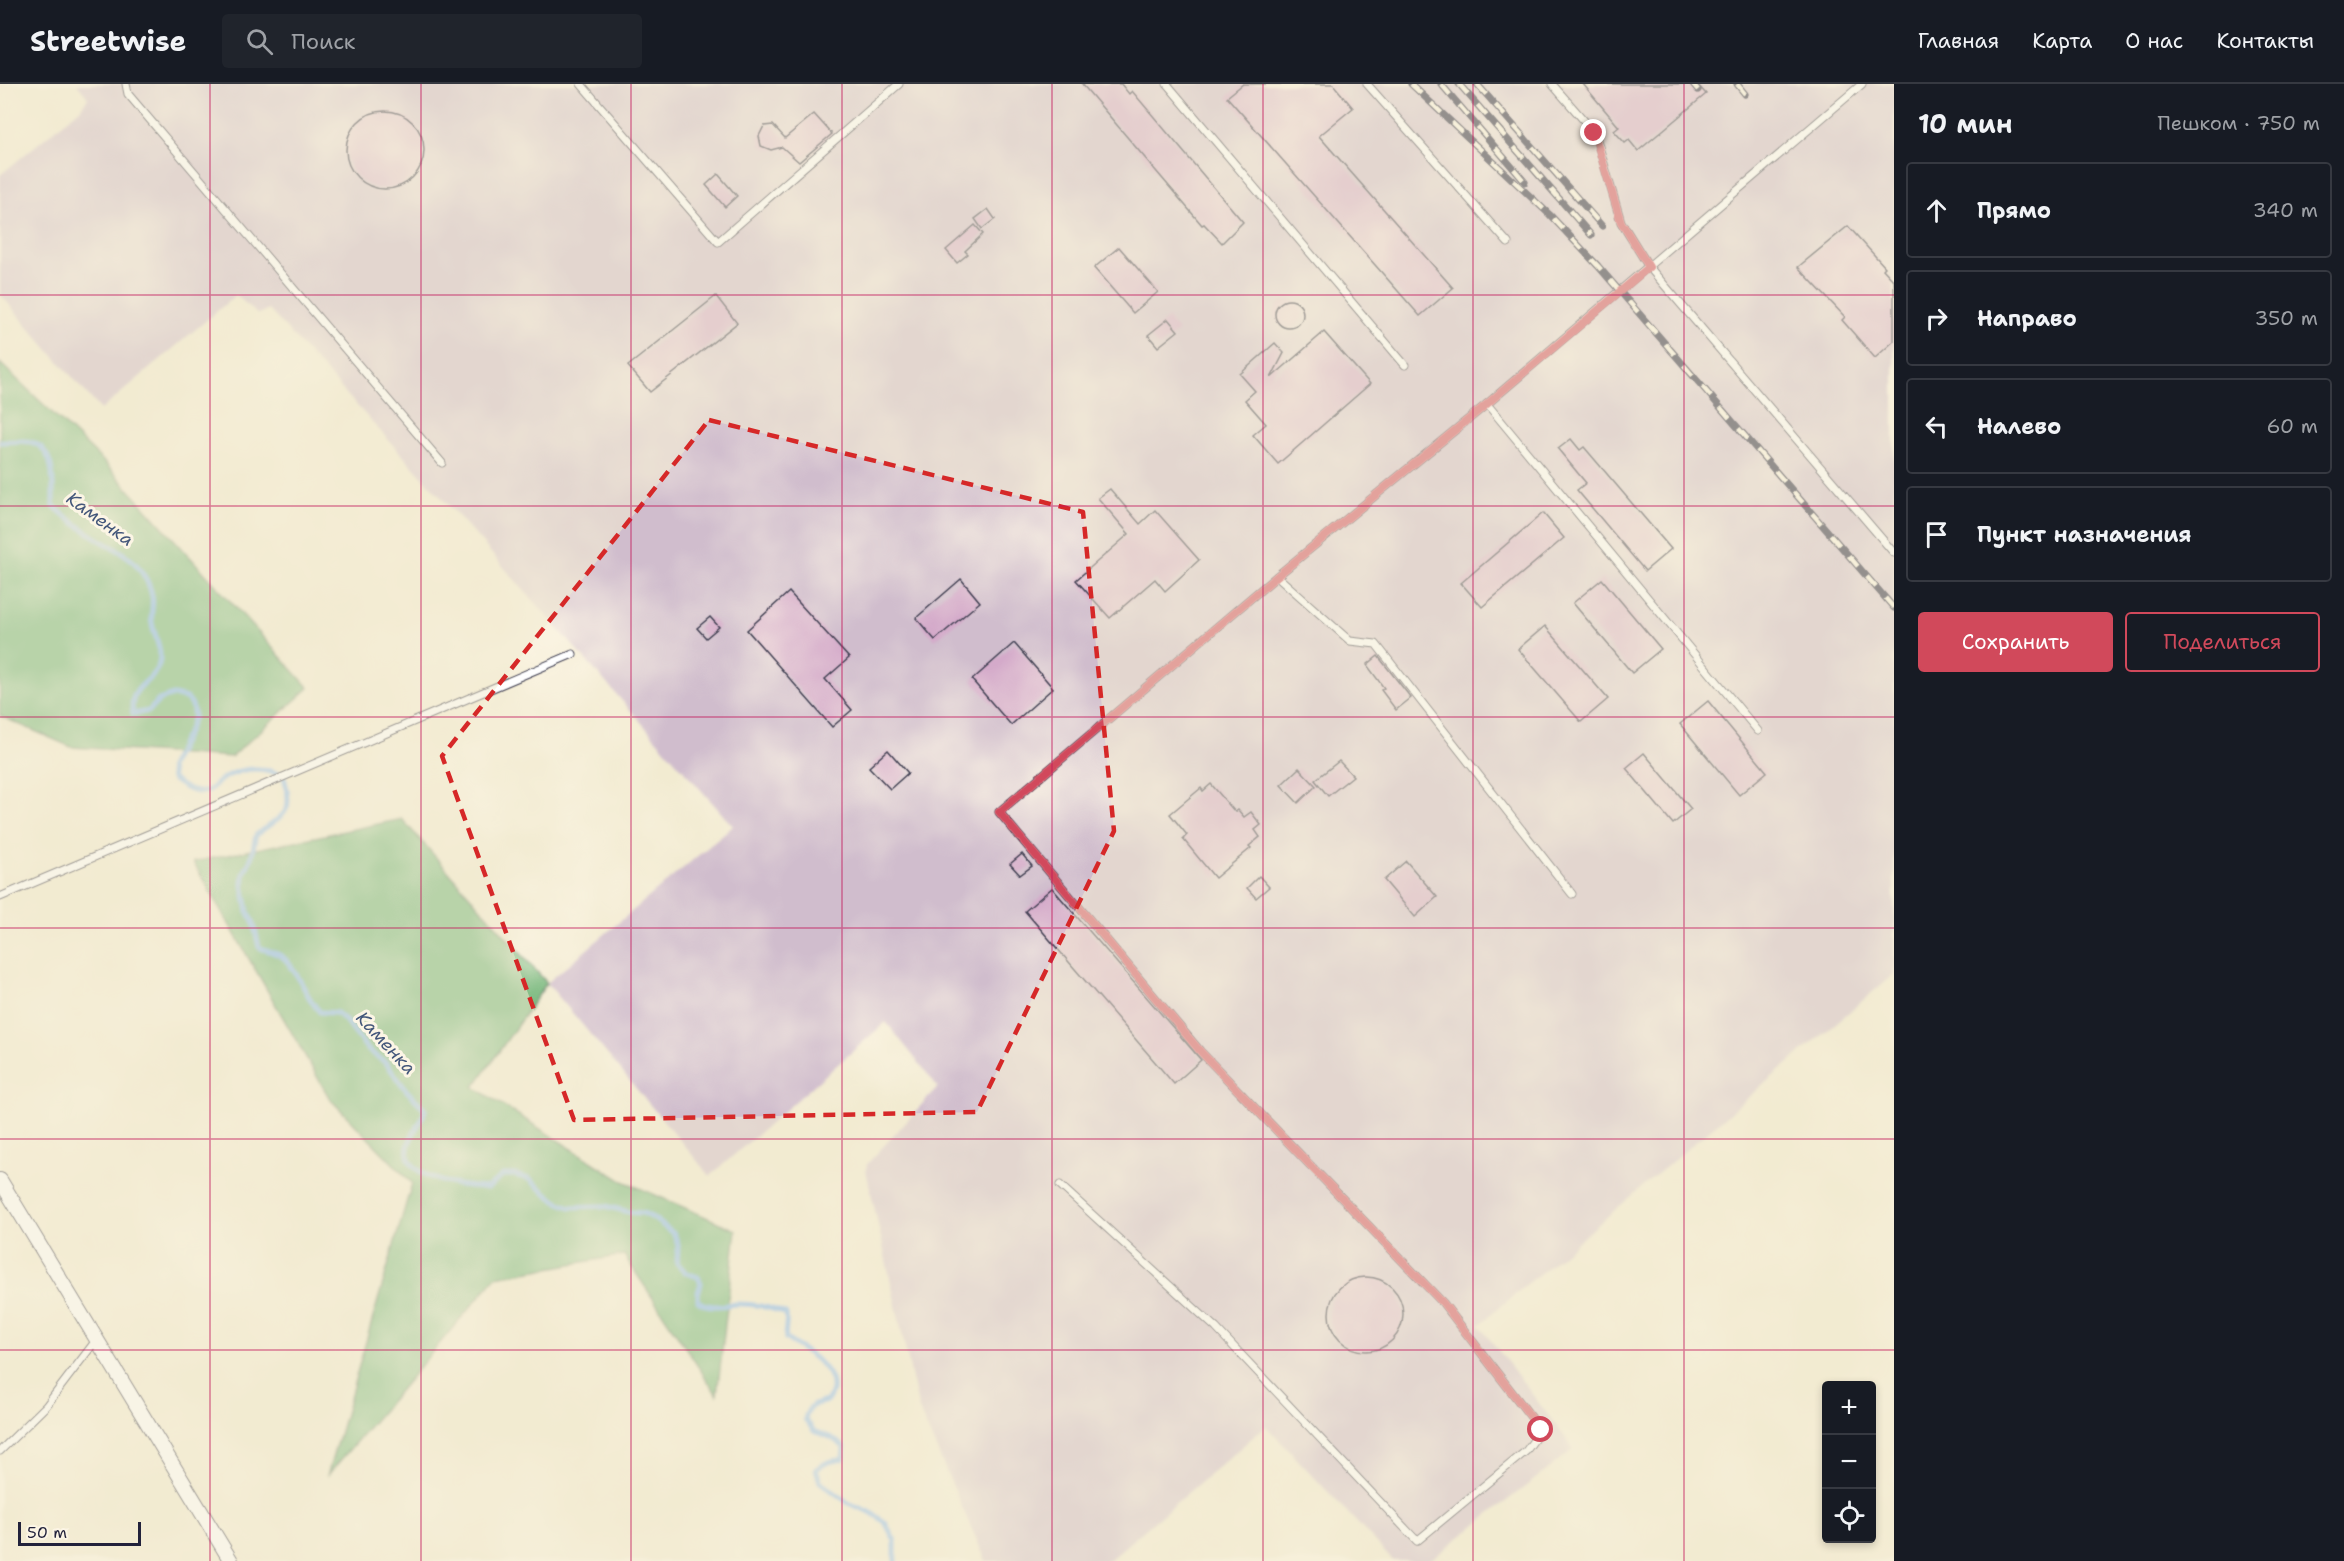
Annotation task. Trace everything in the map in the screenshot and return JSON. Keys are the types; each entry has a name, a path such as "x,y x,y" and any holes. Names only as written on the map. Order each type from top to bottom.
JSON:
{"street":[{"path":"0,1180 231,1561"}],"lane":[{"path":"126,84 128,94 442,463"},
{"path":"581,84 718,242 900,84"},
{"path":"1167,84 1406,365"},
{"path":"1366,84 1508,243"},
{"path":"1552,84 1594,133 1621,222 1649,267 1894,554"},
{"path":"1060,1185 1216,1328 1417,1541 1526,1451 1541,1430 1443,1303 1200,1051 999,812 1277,576 1487,404 1862,84"},
{"path":"1487,404 1758,731"},
{"path":"1277,576 1350,641 1376,644 1572,894"},
{"path":"0,897 573,654"},
{"path":"0,1451 46,1407 97,1339"}],"highlighted area":[{"path":"709,420 1083,512 1114,831 977,1112 574,1120 442,756"}],"shaded area":[{"path":"77,84 1894,84 1894,974 1479,1325 1574,1449 1429,1561 1393,1561 1266,1426 1108,1561 986,1561 919,1410 866,1170 867,1164 938,1087 886,1022 710,1176 547,983 733,826 452,509 268,309 258,315 236,295 101,410 0,294 0,175 80,109 88,98"}],"green space":[{"path":"0,363 103,461 309,688 231,757 71,747 0,716"},
{"path":"402,819 547,983 474,1087 621,1180 736,1230 717,1395 624,1255 496,1277 327,1476 412,1183 330,1099 193,862"}],"building":[{"path":"1082,84 1121,84 1129,94 1132,91 1243,222 1222,243 1204,224 1202,225"},
{"path":"1243,84 1333,84 1353,108 1319,136 1453,288 1420,316 1227,97"},
{"path":"1583,84 1697,84 1706,94 1638,151 1629,140 1625,143 1614,131 1619,127"},
{"path":"385,111 400,114 413,122 421,135 424,150 421,165 413,178 400,186 385,189 370,186 357,178 349,165 346,150 349,135 357,122 370,114"},
{"path":"814,114 832,134 799,162 782,147 771,150 761,146 759,136 764,126 773,125 785,138"},
{"path":"718,174 737,196 725,207 706,185"},
{"path":"988,209 995,219 982,229 975,219"},
{"path":"975,225 983,234 965,251 968,254 957,263 946,250"},
{"path":"1848,226 1885,267 1883,269 1894,281 1894,341 1875,358 1842,320 1845,317 1798,267"},
{"path":"1119,247 1158,292 1133,313 1094,268"},
{"path":"716,296 737,323 650,392 628,366"},
{"path":"1289,300 1299,304 1303,314 1299,324 1289,328 1279,324 1275,314 1279,304"},
{"path":"1168,319 1178,331 1158,347 1148,335"},
{"path":"1324,332 1370,384 1278,464 1253,435 1266,424 1245,400 1255,391 1240,374 1275,343 1284,353 1271,378"},
{"path":"1571,439 1580,450 1584,447 1671,549 1645,571 1577,490 1586,483 1558,449"},
{"path":"1110,489 1140,524 1155,510 1199,560 1165,591 1155,579 1110,618 1076,580 1129,534 1098,498"},
{"path":"1543,513 1564,538 1482,607 1461,583"},
{"path":"961,579 980,602 935,640 916,618"},
{"path":"1602,579 1661,649 1632,673 1573,603"},
{"path":"789,592 849,658 825,679 852,710 832,727 747,630"},
{"path":"710,617 719,627 706,638 697,628"},
{"path":"1545,626 1608,699 1581,722 1518,649"},
{"path":"1014,643 1053,688 1011,725 972,680"},
{"path":"1378,656 1411,698 1396,710 1381,690 1384,688 1367,665"},
{"path":"1708,701 1767,772 1739,795 1680,724"},
{"path":"888,750 908,773 890,789 869,767"},
{"path":"1644,753 1691,809 1673,824 1626,768"},
{"path":"1339,761 1353,776 1328,796 1315,780"},
{"path":"1299,768 1316,786 1298,803 1281,785"},
{"path":"1211,784 1235,812 1238,810 1244,817 1251,812 1261,825 1255,830 1260,837 1249,846 1251,848 1215,878 1183,839 1187,835 1170,814 1201,788 1203,791"},
{"path":"1022,854 1032,866 1020,875 1010,864"},
{"path":"1406,861 1437,897 1415,917 1384,880"},
{"path":"1259,876 1269,887 1256,898 1247,888"},
{"path":"1052,888 1201,1060 1174,1084 1025,911"},
{"path":"1366,1277 1387,1283 1397,1293 1403,1314 1397,1335 1387,1345 1366,1351 1345,1345 1335,1335 1329,1314 1335,1293 1345,1283"}],"waterway":[{"name":"Каменка","path":"0,442 26,441 41,447 52,470 53,505 79,527 124,554 140,569 146,580 152,596 153,628 160,659 156,671 134,697 133,714 149,711 159,700 173,695 186,698 192,705 194,716 170,767 172,779 188,790 202,792 209,790 220,780 245,770 260,769 284,777 287,807 280,818 256,835 251,859 244,873 243,885 248,912 253,921 259,947 285,959 320,1012 337,1013 344,1019 368,1050 386,1063 407,1091 425,1109 408,1147 409,1158 415,1167 438,1180 478,1188 488,1188 503,1175 515,1175 529,1179 556,1201 570,1207 605,1206 643,1213 674,1234 678,1244 677,1263 686,1273 698,1277 701,1283 698,1301 702,1304 712,1306 757,1305 786,1314 786,1339 821,1364 832,1382 832,1391 827,1401 813,1406 805,1419 814,1431 832,1438 844,1447 843,1459 828,1462 816,1469 820,1482 850,1504 870,1512 885,1522 895,1541 895,1561"}],"railway":[{"path":"1411,84 1550,215 1598,266 1894,608"},
{"path":"1441,84 1525,182"},
{"path":"1459,84 1591,235"},
{"path":"1477,84 1602,226"},
{"path":"1693,84 1698,90"},
{"path":"1737,84 1745,94"}],"route":[{"path":"1541,1430 1443,1303 1200,1051 999,812 1277,576 1487,404 1619,290 1649,267 1621,222 1594,133"}]}
